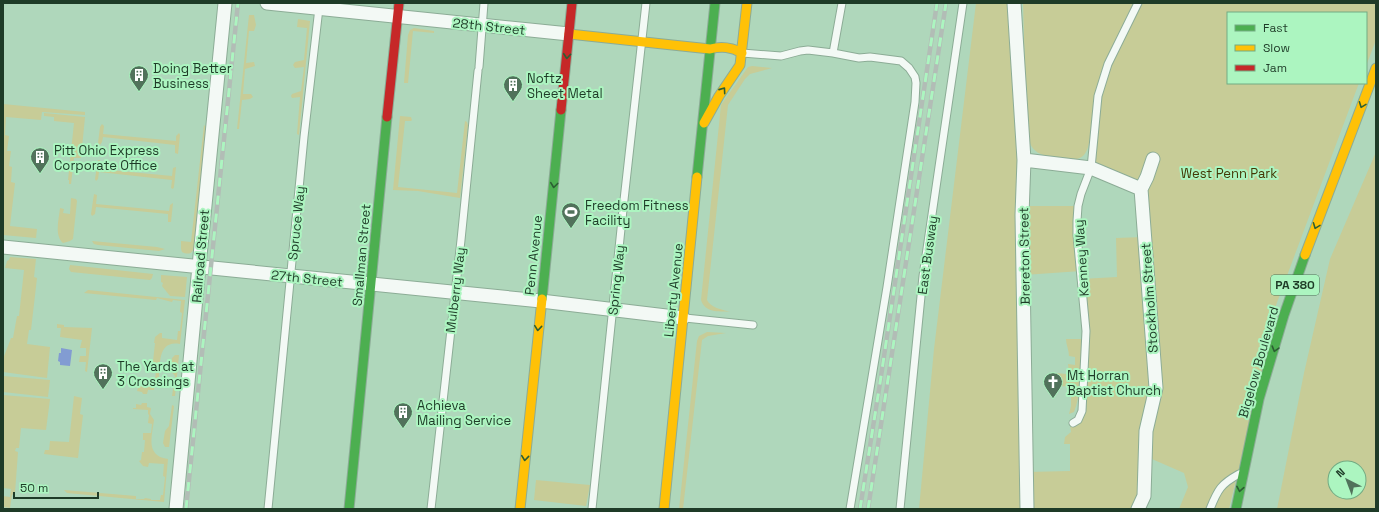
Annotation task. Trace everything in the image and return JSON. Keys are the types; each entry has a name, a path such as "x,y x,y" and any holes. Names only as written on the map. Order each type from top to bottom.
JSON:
{"street":[{"name":"Railroad Street","path":"176,509 226,3"},
{"name":"28th Street","path":"267,3 318,8 398,10 482,25 710,49 724,46 734,47 742,53"},
{"name":"Penn Avenue","path":"520,509 572,3"},
{"name":"Liberty Avenue","path":"664,509 715,3"},
{"path":"704,123 719,96 740,65 747,3"},
{"name":"Brereton Street","path":"1014,3 1024,160 1022,215 1027,509"},
{"name":"Smallman Street","path":"349,509 398,10"},
{"path":"710,49 722,58"},
{"path":"732,58 742,53"},
{"name":"Bigelow Boulevard","path":"1236,509 1260,399 1286,310 1304,258 1376,68"},
{"name":"Stockholm Street","path":"1138,509 1144,496 1146,431 1156,388 1141,189 1153,159"},
{"path":"1024,160 1091,168 1141,189"},
{"name":"27th Street","path":"3,247 455,292 683,318"}],"lane":[{"name":"Mulberry Way","path":"430,509 455,292 484,3"},
{"name":"Spring Way","path":"592,509 646,3"},
{"path":"833,53 842,3"},
{"name":"East Busway","path":"900,509 924,276 963,3"},
{"name":"Kenney Way","path":"1073,423 1078,420 1082,411 1086,331 1077,221 1081,194 1091,168 1098,96 1108,64 1138,3"},
{"name":"Spruce Way","path":"268,509 290,275 318,8"},
{"path":"742,53 781,56 808,50 859,58 870,56 901,61 913,73 916,82 915,102 888,287 850,509"},
{"path":"683,318 753,325"},
{"path":"1210,509 1222,485 1243,472"}],"green space":[{"name":"West Penn Park","path":"976,3 1014,3 1023,206 1078,206 1081,271 1024,275 1027,472 1070,471 1070,444 1064,444 1065,437 1071,432 1070,424 1078,420 1086,331 1081,279 1117,277 1116,238 1144,237 1141,189 1091,168 1098,128 1092,128 1087,151 1077,159 1057,158 1043,155 1033,148 1030,143 1026,107 1023,3 1376,3 1376,40 1367,63 1367,12 1227,12 1227,84 1359,84 1260,348 1267,351 1229,509 1179,509 1188,487 1184,473 1145,456 1138,509 919,509 934,349"},
{"path":"249,15 254,15 256,25 254,31 249,31 246,63 254,62 255,66 245,69 243,94 251,94 253,97 242,100 239,129 237,129"},
{"path":"298,19 310,21 299,135 297,134 300,97 292,98 291,96 292,94 301,91 304,67 295,68 293,65 295,62 304,60 307,28 297,27"},
{"path":"414,28 434,31 434,33 413,31 408,83 404,83 408,35 410,30"},
{"path":"748,67 772,68 750,74 728,105 707,300 714,307 730,312 717,311 706,307 701,300 721,105"},
{"path":"3,104 85,112 85,115 42,112 41,120 6,117 5,135 9,136 7,151 11,151 9,166 12,167 11,182 15,183 10,226 37,229 36,238 3,235"},
{"path":"44,113 85,117 81,158 74,158 71,184 69,184 68,180 74,123 54,121 54,117 44,116"},
{"path":"400,116 411,117 412,120 405,121 398,187 457,193 465,121 467,122 468,125 460,198 418,191 393,190"},
{"path":"102,124 104,126 103,134 176,141 176,136 179,133 178,154 175,153 175,145 103,137 100,145 98,143 100,127"},
{"path":"204,125 207,128 195,244 193,251 187,254 182,252 181,241 191,242"},
{"path":"1376,152 1376,509 1277,509 1304,373 1330,259"},
{"path":"98,160 100,160 99,169 172,176 173,168 176,167 174,187 173,189 171,188 172,180 99,172 98,179 96,181"},
{"path":"94,194 97,195 96,204 169,211 170,205 173,203 171,222 168,222 168,214 96,207 95,214 92,216"},
{"path":"71,198 76,199 77,201 73,239 63,243 60,240 58,231 60,208 64,209 63,213 70,214"},
{"path":"92,241 165,249 159,251 98,245 94,244"},
{"path":"10,257 36,259 34,277 37,278 31,330 29,330 27,344 50,347 47,378 3,372 3,359 11,338 13,338 17,316 19,316 24,270 5,268"},
{"path":"70,265 153,274 150,280 71,272 69,269"},
{"path":"161,275 187,277 185,297 170,296 162,286 163,283 161,282"},
{"path":"88,290 185,300 180,344 173,344 164,349 160,360 159,379 155,382 154,390 148,390 147,394 143,394 142,392 137,391 138,388 136,388 136,386 151,387 153,380 155,380 156,371 152,371 155,337 162,333 162,338 177,340 178,331 180,331 182,313 180,312 181,301 173,300 172,302 157,298 156,300 84,293"},
{"path":"57,324 64,325 64,327 92,328 87,372 85,371 86,362 79,362 80,356 86,356 86,348 80,348 82,340 60,337 61,328 57,328"},
{"path":"707,332 726,333 708,336 702,340 683,509 679,509 697,341 699,336"},
{"path":"1066,339 1081,339 1080,376 1077,405 1074,412 1069,414 1071,406 1071,387 1057,385 1052,379 1053,375 1056,373 1066,374 1069,372 1068,364 1075,365 1075,357 1069,356"},
{"path":"175,355 179,355 175,396 172,396 175,376 170,370 172,358"},
{"path":"3,376 50,380 48,397 3,392"},
{"path":"3,395 50,399 46,430 21,428 19,448 16,448 15,451 18,452 15,493 12,495 10,508 3,507 3,496 10,497 11,489 3,488"},
{"path":"74,396 82,398 80,414 83,415 78,458 44,454 45,450 49,450 50,441 69,442"},
{"path":"142,403 147,403 147,407 151,408 150,414 154,420 151,439 153,450 161,457 168,459 164,502 67,493 64,490 136,496 136,499 145,498 160,500 161,495 163,495 165,477 163,476 164,464 149,463 148,467 143,466 139,461 141,460 142,452 144,452 145,440 143,440 143,433 151,433 152,424 148,423 148,410 133,409 136,408 136,404 141,405"},
{"path":"172,405 174,406 169,447 165,447 163,443 165,431 169,426"},
{"path":"536,480 590,485 586,506 534,500"}],"water":[{"path":"61,348 72,350 70,366 60,365 60,362 58,361"}],"railway":[{"path":"186,509 238,3"},
{"path":"860,509 937,3"},
{"path":"868,509 946,3"}],"traffic: fast":[{"path":"697,177 715,3"},
{"path":"542,299 561,110"},
{"path":"349,509 387,117"},
{"path":"1236,509 1259,399 1284,315 1305,255"}],"traffic: slow":[{"path":"704,123 719,96 740,65 747,3"},
{"path":"569,34 710,49 726,48 734,49 742,53"},
{"path":"1305,255 1376,68"},
{"path":"664,509 697,177"},
{"path":"520,509 542,299"}],"traffic: jam":[{"path":"387,117 399,3"},
{"path":"561,110 572,3"}],"place":[{"name":"Doing Better Business","path":"139,92"},
{"name":"Noftz Sheet Metal","path":"513,102"},
{"name":"Pitt Ohio Express Corporate Office","path":"40,174"},
{"name":"Freedom Fitness Facility","path":"571,229"},
{"name":"The Yards at 3 Crossings","path":"103,390"},
{"name":"Mt Horran Baptist Church","path":"1053,399"},
{"name":"Achieva Mailing Service","path":"403,429"}]}
